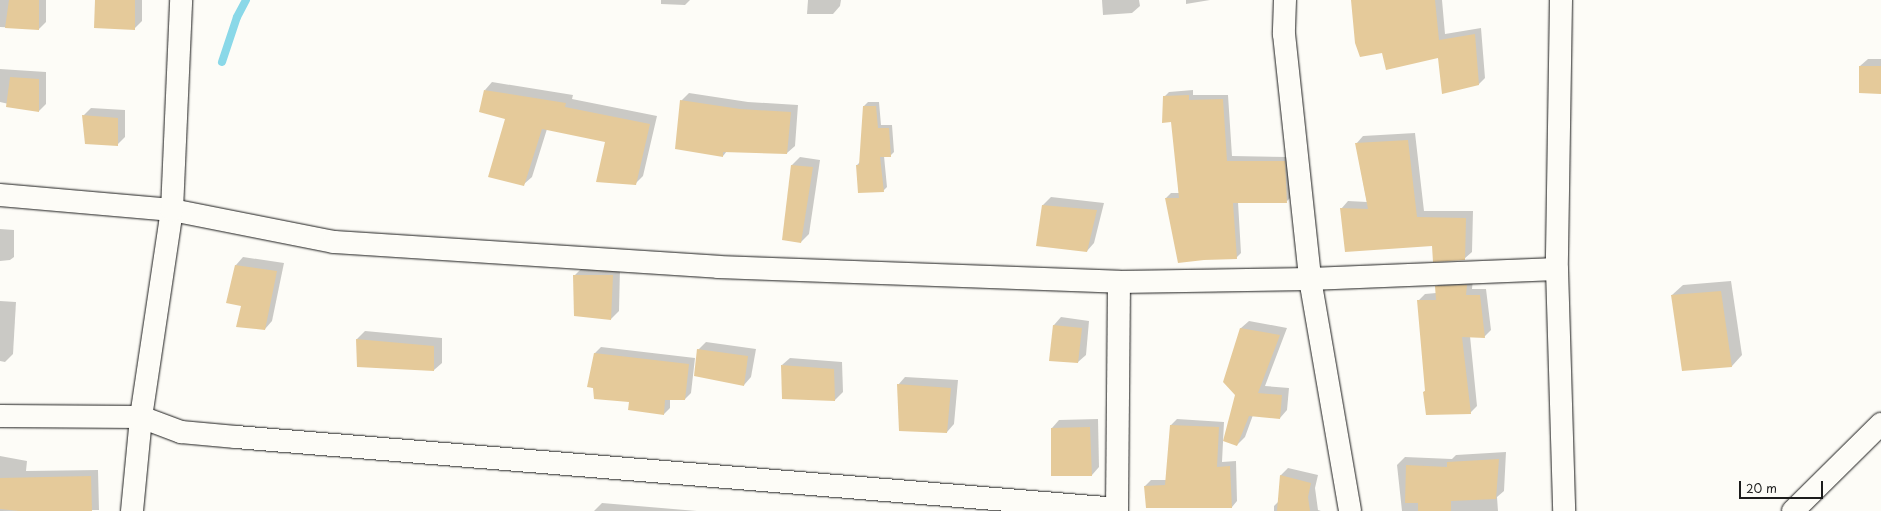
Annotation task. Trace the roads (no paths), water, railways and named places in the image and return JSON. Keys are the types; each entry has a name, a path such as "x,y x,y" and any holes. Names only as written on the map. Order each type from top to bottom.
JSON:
{"street":[{"path":"132,511 141,417 172,210 181,0"},
{"path":"1285,0 1284,34 1310,279 1350,511"},
{"path":"1562,0 1557,269 1564,511"},
{"path":"0,194 172,210 334,242 718,267 1119,282 1310,279 1557,269"},
{"path":"0,416 141,417 181,432 1117,510 1119,282"},
{"path":"1792,511 1881,424"}],"waterway":[{"path":"222,62 237,17 246,0"}]}
